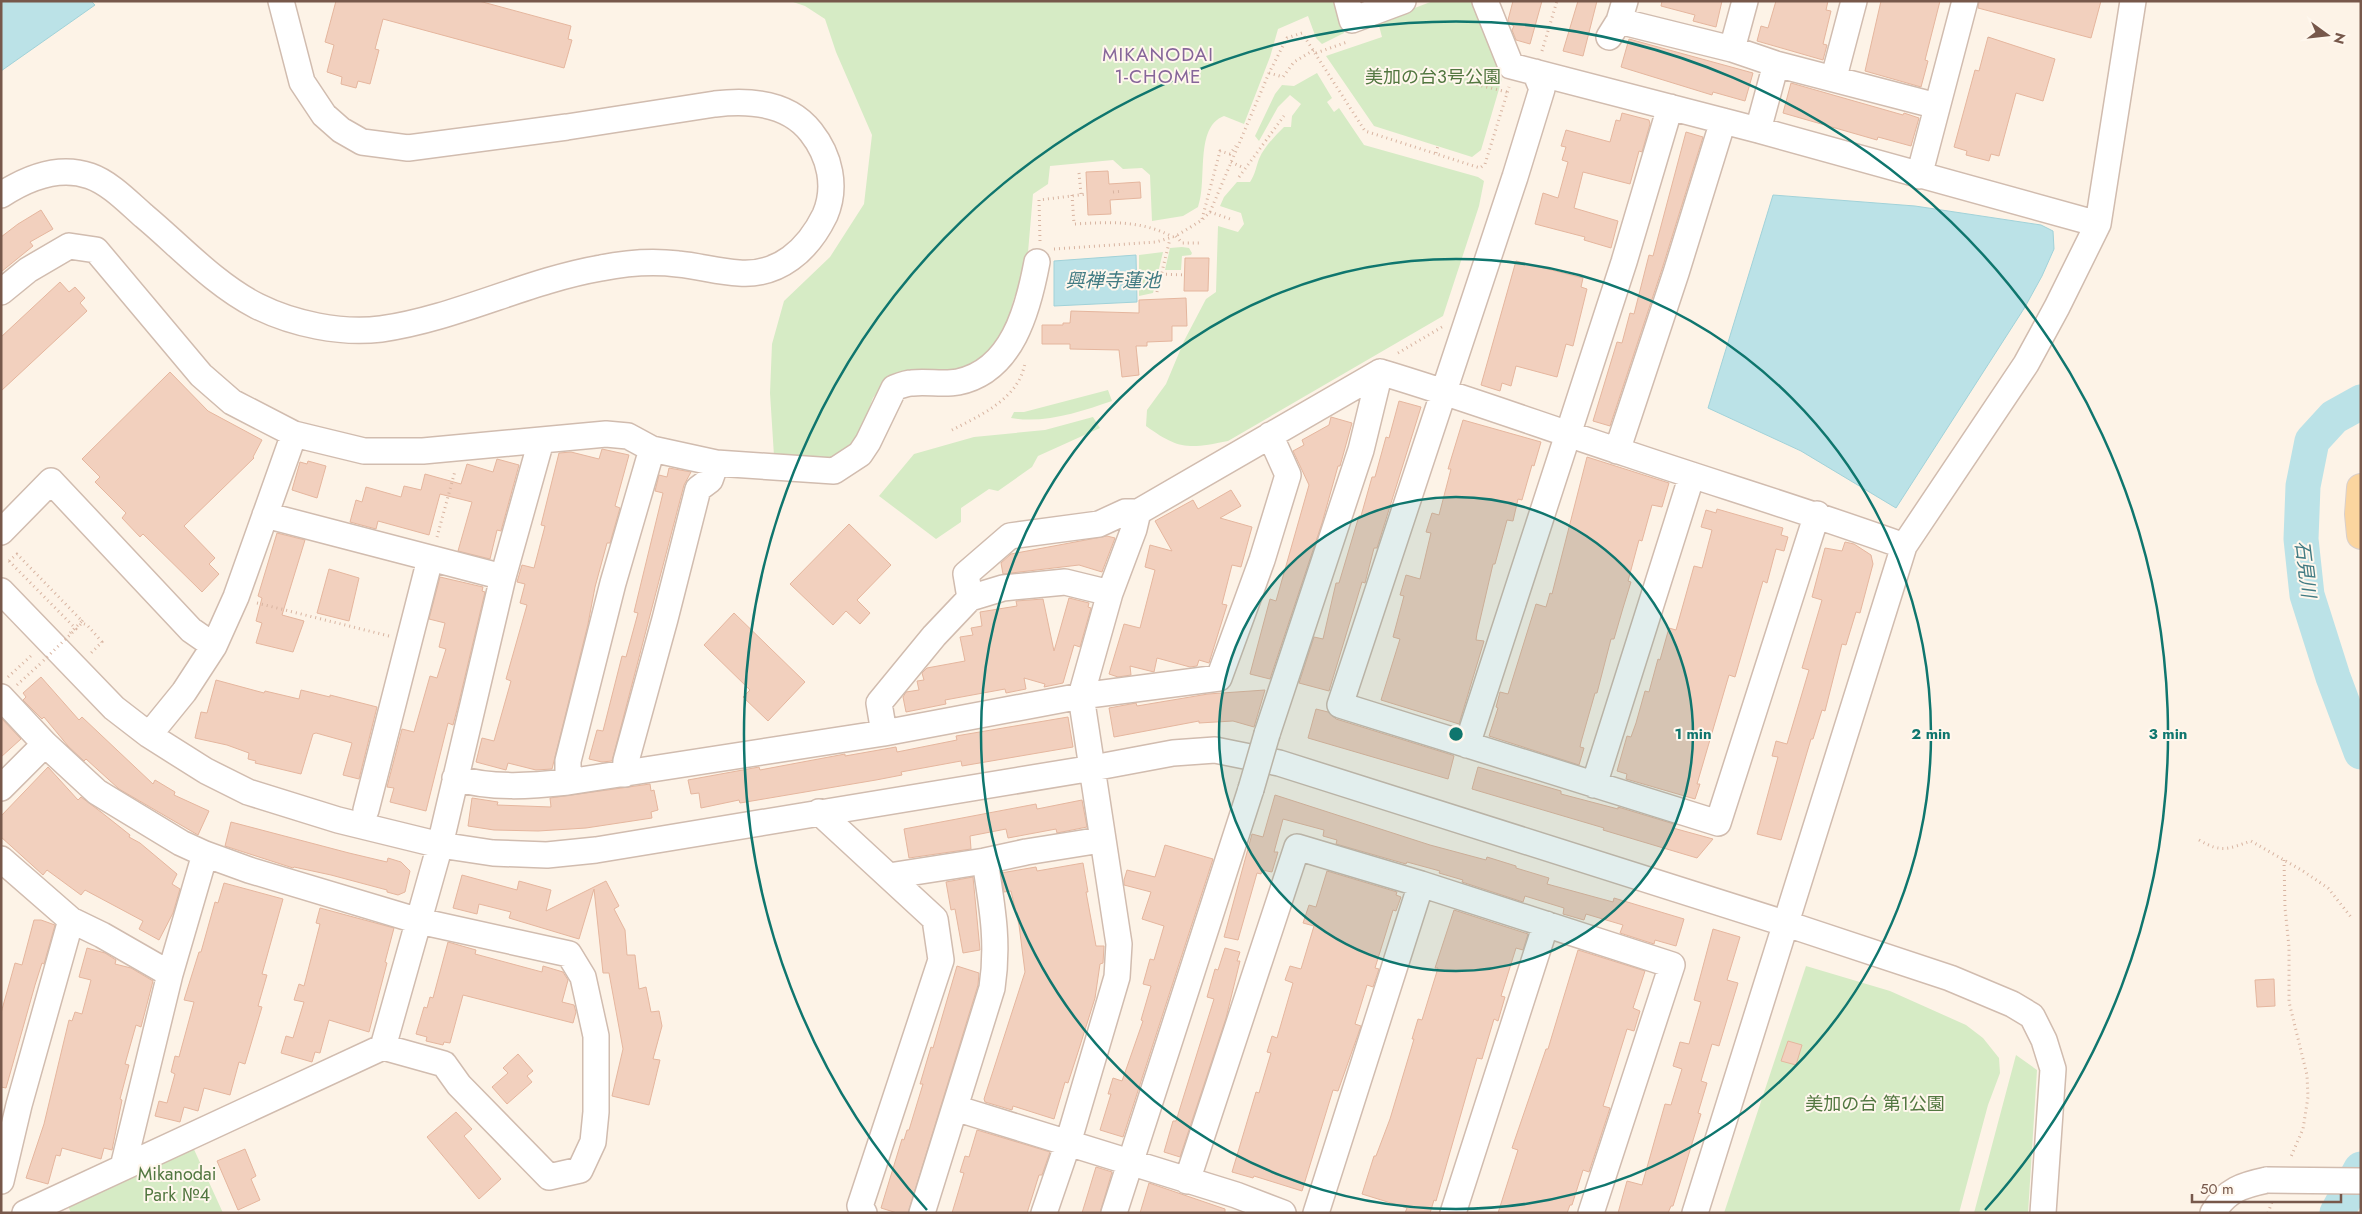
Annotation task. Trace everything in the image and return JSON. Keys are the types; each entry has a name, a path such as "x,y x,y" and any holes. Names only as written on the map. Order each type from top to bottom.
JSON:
{"main road":[{"path":"2361,488 2359,514 2361,535"}],"street":[{"path":"1,195 19,183 43,175 70,172 92,176 112,189 211,274 257,306 310,324 352,330 378,329 410,324 561,277 600,268 642,263 676,263 740,273 768,271 786,262 806,247 816,233 830,203 832,190 830,171 826,158 814,136 806,125 786,111 763,103 739,101 715,104 567,127 408,148 362,142 342,130 324,115 302,82 282,1"},
{"path":"1347,1 1352,20 1404,1"},
{"path":"1485,1 1511,66 1535,72 1597,81 1670,107 2098,224"},
{"path":"1732,48 1745,1"},
{"path":"1834,78 1854,1"},
{"path":"1918,176 1965,1"},
{"path":"1695,1213 1904,546 2026,364 2098,224 2133,1"},
{"path":"1618,20 1732,48 1776,64 1937,106"},
{"path":"1758,130 1776,64"},
{"path":"1535,72 1542,89 1446,392 1340,705 1718,822 1817,514"},
{"path":"1467,745 1624,262 1670,107"},
{"path":"1617,450 1676,273 1723,121"},
{"path":"1,292 28,270 69,246 96,250 200,375 232,402 294,434 364,451 460,449 606,434 628,436 652,449 716,463 834,471 860,454 868,442 894,388 910,383 957,383 981,375 1001,357 1023,318 1042,256"},
{"path":"970,598 966,574 1010,536 1099,524 1125,512 1138,512 1380,372 1446,392 1692,476 1817,514 1904,546"},
{"path":"1114,1213 1267,734 1361,450 1380,372"},
{"path":"149,735 184,692 214,646 236,598 294,434"},
{"path":"455,778 473,783 530,786 568,782 884,733 1081,696 1219,678 1262,560 1288,475 1270,435"},
{"path":"383,1047 440,845 503,577 541,441"},
{"path":"568,782 568,761 613,583 652,449"},
{"path":"625,774 626,761 665,620 698,489 710,480 716,463"},
{"path":"1594,785 1692,476"},
{"path":"1,532 51,482 191,630 214,646"},
{"path":"1044,1213 1068,1143 1117,977 1119,944 1101,840 1093,768 1081,696 1110,593 1134,529 1138,512"},
{"path":"265,515 503,577"},
{"path":"366,810 430,559"},
{"path":"884,733 879,703 934,636 970,598 1003,588 1065,582 1110,593"},
{"path":"1,590 114,708 149,735 206,771 248,792 338,820 440,845 493,853 547,855 596,850 1093,768 1173,753 1215,750 1245,755 1314,774 1787,924 1950,978 2012,1004 2032,1016 2044,1040 2053,1069 2043,1213"},
{"path":"5,693 45,744 97,792 181,842 206,854 249,870 419,921 569,954 583,977 596,1036 596,1112 593,1142 580,1170 549,1177 459,1085 444,1064 383,1047 24,1213"},
{"path":"1,788 45,744"},
{"path":"819,812 935,919 941,960 860,1206 864,1213"},
{"path":"889,876 1101,840"},
{"path":"1187,1181 1296,847 1421,884 1672,965 1591,1213"},
{"path":"123,1166 170,974 206,854"},
{"path":"1,859 71,920 102,935 170,974"},
{"path":"922,1213 992,988 996,961 996,934 985,861"},
{"path":"1316,1213 1421,884"},
{"path":"1,1181 19,1105 71,920"},
{"path":"1453,1213 1546,924"},
{"path":"955,1108 1236,1195 1283,1213"},
{"path":"2213,1213 2218,1203 2241,1185 2270,1191 2361,1181"}],"path":[{"path":"1535,72 1557,1"},
{"path":"1042,256 1156,242 1173,237 1202,220 1210,212 1269,73 1287,38 1302,33 1316,52 1365,131 1480,168 1485,164 1508,92 1511,66"},
{"path":"1269,73 1283,77 1294,62 1323,50"},
{"path":"1462,81 1508,92"},
{"path":"1239,177 1284,116"},
{"path":"1202,220 1220,151 1230,154 1240,142"},
{"path":"1436,153 1438,146"},
{"path":"1231,162 1244,168"},
{"path":"1079,173 1081,194"},
{"path":"1113,192 1123,191"},
{"path":"1040,236 1039,200 1087,194"},
{"path":"1072,195 1074,224 1134,223 1158,229 1182,243 1200,243"},
{"path":"1210,212 1232,220"},
{"path":"1157,292 1173,237"},
{"path":"1161,274 1184,275"},
{"path":"430,559 460,449"},
{"path":"76,629 9,561 17,554 82,621"},
{"path":"236,598 409,642"},
{"path":"68,635 85,617"},
{"path":"5,693 43,661 82,623 88,625 102,642 92,652"},
{"path":"5,693 36,651"},
{"path":"2198,840 2212,848 2222,850 2251,841 2328,888 2351,917"},
{"path":"2284,860 2285,908 2289,947 2289,1002 2307,1075 2308,1097 2303,1129 2288,1165"},
{"path":"2268,1213 2270,1191"}],"green space":[{"path":"790,1 1337,1 1344,33 1322,44 1316,38 1308,16 1278,29 1270,57 1244,124 1224,116 1215,122 1209,131 1205,143 1201,196 1198,207 1183,216 1152,221 1150,175 1142,168 1123,169 1113,160 1050,166 1048,184 1033,194 1027,264 1013,301 1002,346 977,367 948,375 906,370 887,379 873,398 856,444 829,467 774,456 770,393 772,344 784,301 830,257 864,204 872,135 836,52 825,19 805,6"},
{"name":"美加の台3号公園","path":"1433,1 1474,1 1502,79 1481,150 1472,157 1374,126 1326,56 1382,37 1378,22"},
{"path":"1317,73 1332,98 1327,102 1334,112 1339,108 1364,145 1478,177 1484,181 1479,206 1443,316 1228,441 1185,446 1167,440 1146,426 1147,410 1166,384 1184,341 1206,299 1216,292 1218,226 1238,232 1244,224 1241,213 1220,206 1224,197 1237,182 1250,182 1259,159 1267,146 1284,127 1291,127 1292,116 1301,104 1290,95 1278,107 1259,141 1255,136 1275,94 1282,85 1294,86"},
{"path":"1170,248 1189,248 1192,253 1191,255 1182,256 1181,270 1165,270"},
{"path":"1163,252 1153,293 1139,296 1139,255"},
{"path":"1108,390 1112,401 1087,409 1049,418 1011,418 1014,412 1024,412"},
{"path":"1093,417 1100,428 1038,456 1032,467 998,491 989,489 961,508 961,522 936,539 879,496 914,454 974,437 1045,430"},
{"name":"美加の台 第1公園","path":"1806,966 1890,991 1966,1025 1983,1038 1999,1058 2000,1073 1988,1105 1959,1213 1724,1213"},
{"path":"2016,1055 2037,1070 2028,1213 1974,1213"},
{"name":"Mikanodai Park №4","path":"192,1145 223,1213 71,1213 68,1206"}],"water":[{"path":"1,1 91,1 95,5 1,71"},
{"path":"1773,195 1915,206 2041,225 2053,231 2054,249 2025,307 1896,508 1801,451 1708,408"},
{"name":"興禅寺蓮池","path":"1136,255 1137,302 1054,306 1054,261"}],"building":[{"path":"336,1 479,1 571,26 568,39 572,40 564,68 383,19 375,49 379,50 370,84 358,81 356,88 341,84 342,77 327,72 334,45 325,42"},
{"path":"1513,1 1542,1 1530,44 1516,40 1512,30 1514,26 1508,20"},
{"path":"1578,1 1597,1 1583,56 1563,51"},
{"path":"1662,1 1722,1 1716,27 1693,21 1695,15 1661,6"},
{"path":"1776,1 1828,1 1826,10 1831,11 1823,44 1827,45 1823,60 1757,41 1761,26 1768,28"},
{"path":"1881,1 1940,1 1925,60 1928,61 1921,87 1865,71"},
{"path":"1979,1 2101,1 2091,38 1978,8"},
{"path":"1988,37 2055,59 2043,101 2016,93 1999,156 1991,154 1989,161 1966,155 1967,151 1954,147 1975,70 1979,71"},
{"path":"1629,39 1753,73 1745,101 1713,92 1712,95 1621,67"},
{"path":"1791,83 1919,118 1911,146 1878,137 1877,140 1783,113"},
{"path":"1622,113 1649,120 1650,124 1642,152 1639,151 1630,184 1583,172 1574,208 1618,221 1611,248 1584,240 1585,237 1535,224 1543,193 1558,198 1568,162 1562,160 1566,147 1561,146 1566,130 1610,142 1616,120 1620,121"},
{"path":"1686,132 1703,137 1610,426 1593,421 1617,342 1622,343 1630,313 1634,314 1649,255 1653,256"},
{"path":"1108,171 1109,184 1140,182 1141,198 1110,200 1111,214 1088,215 1086,172"},
{"path":"41,210 53,229 30,242 33,246 1,272 1,237"},
{"path":"1185,258 1209,258 1208,291 1184,291"},
{"path":"1516,261 1583,278 1581,287 1587,289 1573,346 1566,344 1557,377 1516,366 1511,386 1502,383 1500,391 1481,385"},
{"path":"60,282 69,292 75,287 85,298 80,303 87,311 1,391 1,337"},
{"path":"1186,298 1187,326 1172,326 1172,341 1147,342 1147,346 1136,346 1139,375 1122,377 1119,350 1070,349 1070,344 1042,344 1042,325 1070,323 1071,311 1139,313 1139,300"},
{"path":"170,372 208,411 262,440 254,458 184,526 215,558 209,564 219,574 202,592 143,534 140,537 122,518 126,513 95,482 100,477 82,459"},
{"path":"1399,401 1421,407 1377,548 1374,548 1365,583 1362,582 1329,691 1299,683 1314,637 1323,639 1336,583 1339,583 1372,477 1375,477 1386,437 1389,438"},
{"path":"1331,417 1352,423 1340,466 1338,466 1322,523 1270,679 1250,674 1270,599 1276,601 1309,485 1293,451 1304,445 1302,440 1329,425"},
{"path":"1463,420 1541,442 1522,500 1518,499 1513,521 1507,520 1495,564 1493,564 1476,640 1484,641 1459,724 1381,700 1400,639 1393,637 1404,596 1400,595 1406,575 1420,579 1431,533 1426,532 1432,513 1439,515 1451,469 1448,469"},
{"path":"602,449 629,455 615,506 620,508 610,543 607,543 595,587 588,624 552,769 536,770 508,763 506,770 476,762 482,738 494,741 511,681 506,679 527,605 520,603 525,584 517,582 522,565 534,568 545,526 541,525 559,453 571,452 599,459"},
{"path":"1587,457 1669,483 1662,507 1652,505 1642,541 1639,540 1628,581 1631,582 1614,639 1611,639 1597,693 1595,693 1581,742 1580,747 1584,748 1579,765 1489,736 1498,708 1496,707 1500,692 1508,694 1536,604 1546,607 1550,593 1552,594"},
{"path":"497,459 519,465 501,531 497,530 490,559 458,551 472,502 440,494 429,535 378,521 376,529 350,522 356,500 362,502 366,487 401,497 404,486 421,490 425,474 461,484 467,464 493,472"},
{"path":"308,461 326,466 317,498 292,490 300,462 307,464"},
{"path":"669,468 691,472 684,485 612,761 602,762 589,759 597,730 603,731 622,656 626,657 638,613 634,612 663,493 655,491 659,475 667,477"},
{"path":"1231,490 1241,506 1220,518 1252,527 1241,567 1232,565 1222,604 1227,605 1209,663 1199,660 1197,666 1190,667 1157,658 1154,672 1130,666 1131,675 1118,677 1109,674 1124,624 1140,628 1155,570 1145,567 1150,545 1172,551 1155,521 1193,500 1198,509"},
{"path":"1717,509 1783,528 1781,535 1788,537 1784,551 1776,549 1767,583 1763,581 1735,677 1729,675 1697,784 1700,784 1695,799 1626,779 1627,774 1617,771 1627,736 1631,737 1645,691 1649,692 1669,628 1676,630 1694,566 1702,568 1712,530 1701,527 1706,510 1716,513"},
{"path":"849,524 891,565 857,600 870,613 860,624 846,611 833,625 790,584"},
{"path":"277,533 305,540 282,615 304,621 293,652 256,643 262,623 256,621 262,598 258,596"},
{"path":"1107,536 1115,538 1102,572 1079,565 1003,574 1001,563 1011,554"},
{"path":"1845,542 1854,544 1871,555 1873,564 1860,613 1856,612 1846,645 1842,644 1825,711 1822,710 1813,739 1811,739 1781,840 1757,834 1778,757 1772,756 1776,741 1787,744 1809,670 1802,668 1822,600 1812,597 1825,548 1842,551"},
{"path":"329,569 359,578 349,621 317,613"},
{"path":"440,577 483,587 482,591 485,592 453,725 448,723 426,811 390,802 394,788 387,787 402,729 414,732 430,676 437,678 446,649 439,647 445,623 429,619"},
{"path":"1069,598 1089,603 1088,607 1091,608 1080,647 1074,645 1063,683 1044,687 1045,684 1024,678 1026,689 1006,693 1005,689 945,700 946,704 906,712 903,697 906,692 919,690 917,681 924,680 922,673 927,668 965,661 960,637 973,635 971,628 982,626 980,612 1017,606 1016,601 1043,599 1054,651"},
{"path":"734,613 805,682 768,721 743,697 750,690 704,645"},
{"path":"41,677 79,720 82,717 153,784 155,780 175,792 174,795 209,811 198,835 119,789 86,759 84,761 68,746 44,717 42,719 23,700 26,697 23,693"},
{"path":"216,680 264,693 265,691 299,699 301,690 377,707 359,779 343,775 352,743 316,733 313,734 301,774 255,763 256,761 248,759 249,753 227,745 195,738 201,712 207,713"},
{"path":"1265,690 1254,727 1233,721 1199,723 1199,721 1114,737 1109,708 1136,703 1137,706 1208,694"},
{"path":"1316,709 1328,712 1336,719 1454,756 1448,779 1308,738"},
{"path":"1068,717 1073,747 962,766 961,761 901,772 902,775 876,780 740,803 739,800 701,808 699,793 691,794 688,780 759,767 760,770 845,754 845,756 896,747 897,752 957,740 956,736"},
{"path":"1,718 21,739 1,757"},
{"path":"48,767 78,800 81,797 177,874 172,884 180,889 173,913 159,940 139,929 143,921 85,890 81,895 47,870 43,875 1,837 1,816"},
{"path":"1478,767 1561,791 1561,794 1618,809 1618,807 1674,824 1673,828 1713,839 1697,858 1603,830 1604,828 1472,789"},
{"path":"650,784 651,791 654,790 658,810 651,812 652,818 586,828 538,831 494,830 468,826 472,798 498,802 497,805 551,807 550,798"},
{"path":"1275,795 1430,845 1486,860 1487,857 1516,866 1516,868 1549,878 1547,884 1613,902 1614,898 1684,919 1676,946 1655,940 1654,944 1620,933 1623,925 1586,914 1584,920 1563,914 1564,908 1525,896 1523,902 1462,882 1463,880 1439,873 1440,871 1407,862 1406,864 1336,844 1337,840 1323,836 1324,830 1283,819 1274,852 1278,852 1272,872 1262,870 1261,874 1257,873 1238,940 1224,937 1252,834 1263,837"},
{"path":"1082,800 1087,827 1057,833 1056,829 1008,838 1006,829 970,836 971,849 909,858 904,829 1036,804 1037,809"},
{"path":"231,822 387,862 388,858 401,862 410,871 405,892 398,895 387,892 387,890 331,875 293,868 225,846"},
{"path":"1165,845 1213,859 1123,1137 1100,1130 1111,1094 1108,1094 1113,1078 1122,1081 1143,1021 1141,1020 1151,986 1143,984 1150,959 1154,960 1164,926 1142,919 1151,892 1124,885 1124,880 1127,870 1155,877"},
{"path":"1083,863 1088,892 1086,892 1096,946 1104,946 1103,963 1100,964 1095,998 1079,1049 1068,1083 1065,1082 1054,1119 1013,1106 1012,1110 985,1102 984,1099 1025,972 1019,925 1011,891 1004,892 1001,873 1036,867 1037,871"},
{"path":"1327,871 1397,892 1396,895 1401,897 1396,911 1393,910 1375,968 1379,969 1373,987 1367,985 1355,1024 1361,1026 1338,1091 1333,1090 1302,1191 1254,1176 1253,1178 1232,1172 1256,1092 1259,1093 1271,1053 1267,1052 1272,1036 1277,1038 1293,983 1285,980 1290,966 1301,969 1314,926 1303,923 1309,905 1316,907"},
{"path":"462,875 517,890 519,881 551,890 546,911 606,881 619,906 614,909 625,930 627,955 635,955 639,989 646,987 651,1012 659,1011 662,1026 653,1059 660,1060 649,1105 612,1096 623,1049 609,973 603,973 594,889 579,939 509,918 511,912 479,904 477,914 453,908"},
{"path":"973,877 980,950 963,953 955,909 951,910 946,882"},
{"path":"224,883 283,899 262,974 267,975 258,1006 262,1007 245,1064 239,1062 230,1095 204,1088 198,1111 184,1107 180,1122 155,1116 159,1101 167,1103 175,1074 171,1072 175,1056 179,1057 194,1002 184,1000 199,952 201,952 215,902 218,903"},
{"path":"320,908 394,928 369,1032 329,1020 320,1053 315,1052 312,1062 281,1053 286,1036 293,1038 304,1002 294,1000 299,984 304,986 320,924 316,923"},
{"path":"1454,910 1528,934 1523,950 1516,948 1501,996 1505,997 1498,1021 1494,1019 1482,1059 1477,1058 1436,1201 1434,1200 1430,1213 1405,1213 1407,1208 1362,1194 1374,1156 1376,1156 1390,1119 1414,1039 1412,1039 1418,1019 1422,1020 1438,968 1435,968"},
{"path":"34,920 41,920 55,925 44,964 42,963 35,985 6,1088 1,1087 1,1013 15,963 22,965"},
{"path":"1713,929 1740,937 1727,980 1738,983 1719,1046 1712,1044 1701,1081 1707,1083 1698,1113 1701,1114 1673,1206 1671,1206 1668,1213 1618,1213 1627,1181 1642,1185 1665,1104 1671,1105 1682,1069 1673,1066 1680,1042 1689,1044 1701,1002 1694,1000"},
{"path":"448,942 476,950 475,954 542,972 543,966 563,972 568,980 562,1002 574,1005 576,1012 573,1023 463,995 450,1043 444,1042 443,1045 426,1041 427,1037 416,1034 424,1007 427,1008 430,997 433,998"},
{"path":"87,948 105,953 116,960 115,964 131,968 153,981 141,1027 136,1025 125,1064 129,1065 120,1099 122,1100 112,1150 104,1148 101,1159 62,1148 60,1156 56,1155 48,1184 26,1178 44,1124 69,1020 72,1021 75,1012 82,1014 91,980 79,977"},
{"path":"1225,948 1240,952 1237,961 1240,961 1226,1018 1180,1157 1164,1152 1173,1121 1176,1121 1214,999 1207,997 1215,969 1218,970"},
{"path":"1578,950 1645,971 1633,1008 1640,1011 1634,1031 1627,1029 1603,1106 1610,1108 1589,1172 1583,1170 1572,1205 1570,1205 1567,1213 1498,1213 1518,1150 1512,1148 1546,1049 1548,1049"},
{"path":"957,966 979,973 978,985 908,1213 897,1213 881,1208 902,1139 904,1140 907,1130 909,1130 923,1084 920,1084 931,1047 933,1048"},
{"path":"2274,979 2275,1006 2257,1007 2255,980"},
{"path":"1788,1041 1802,1045 1796,1065 1781,1061"},
{"path":"518,1054 533,1071 527,1076 532,1082 507,1104 492,1087 508,1073 503,1068"},
{"path":"456,1112 472,1129 464,1136 501,1179 479,1199 427,1137"},
{"path":"977,1130 1050,1152 1042,1175 1039,1175 1027,1213 952,1213 964,1173 960,1172 965,1156 969,1157"},
{"path":"245,1149 256,1176 251,1179 260,1200 238,1210 217,1161"},
{"path":"1096,1167 1112,1172 1100,1213 1082,1213"},
{"path":"1149,1183 1225,1209 1225,1213 1140,1213"}],"waterway":[{"name":"石見川","path":"2361,402 2334,417 2312,441 2303,486 2301,539 2307,595 2333,677 2361,752"},
{"name":"石見川","path":"2337,1213 2361,1169"}],"district":[{"name":"MIKANODAI 1-CHOME","path":"1158,65"}]}
